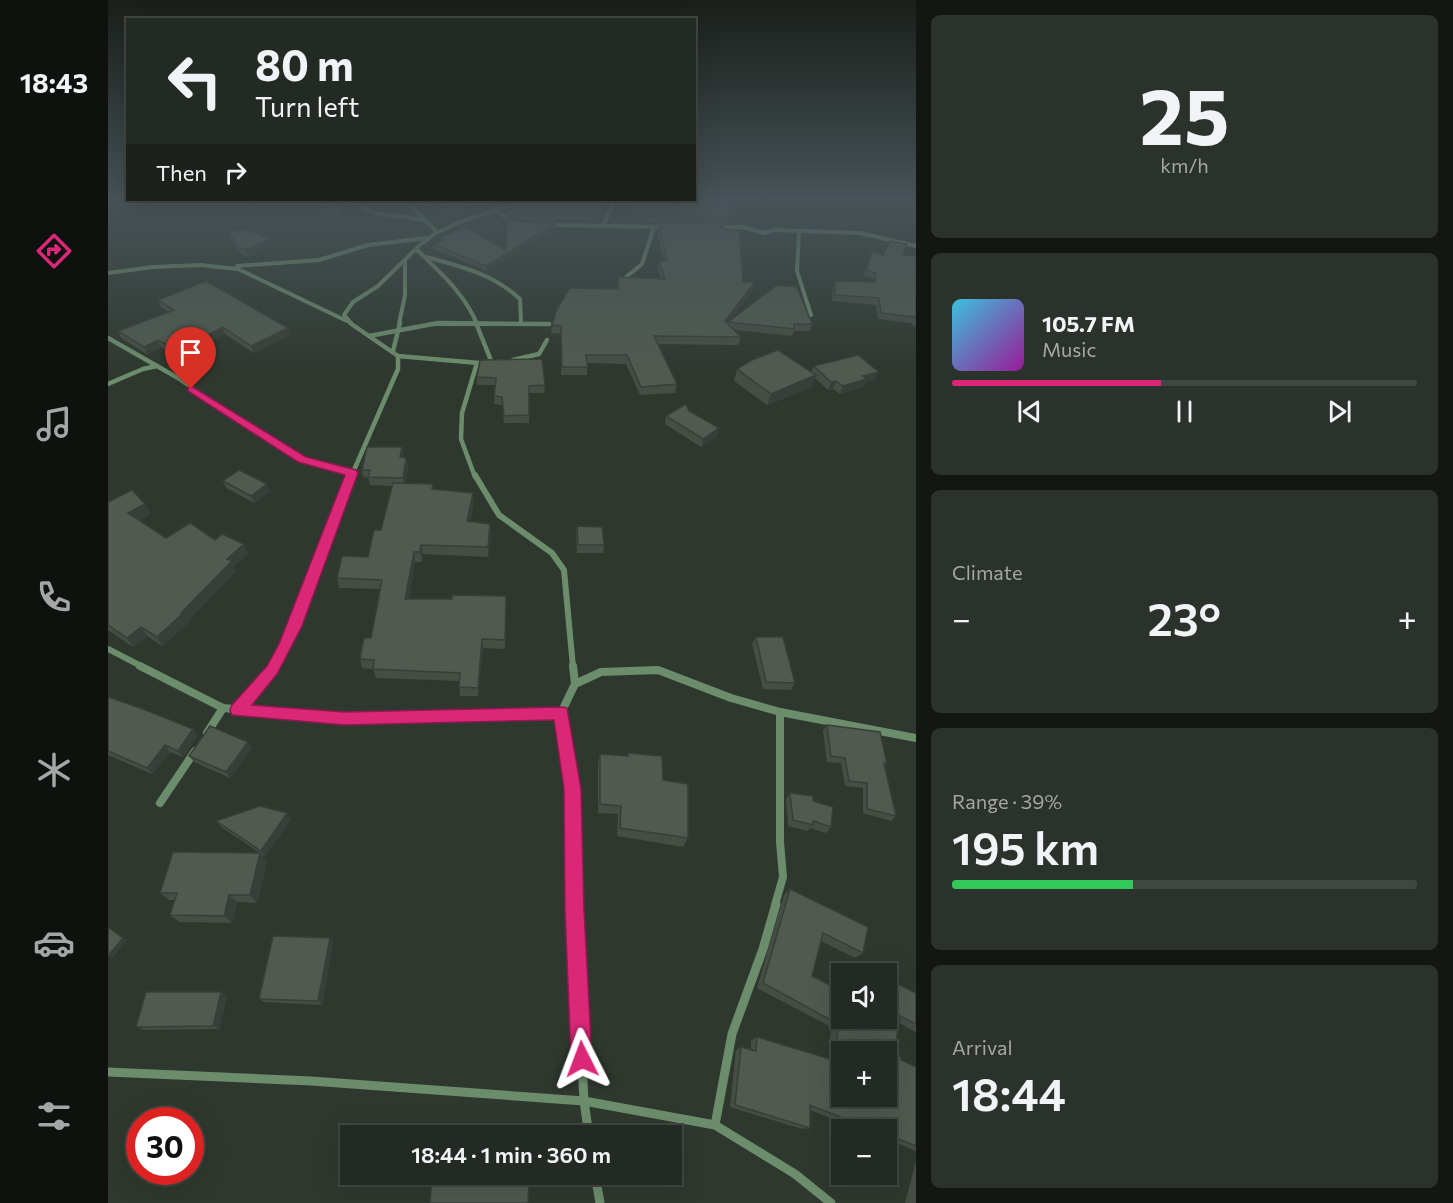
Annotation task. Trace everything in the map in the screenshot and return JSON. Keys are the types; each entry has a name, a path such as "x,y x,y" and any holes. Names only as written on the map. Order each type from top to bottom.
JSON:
{"street":[{"path":"108,273 153,267 227,267 325,258"},
{"path":"427,258 448,280 478,322 492,363"},
{"path":"432,258 509,286 520,299 521,323"},
{"path":"620,282 637,270 644,258"},
{"path":"798,258 797,271 811,315"},
{"path":"347,321 344,315 349,305 378,286 405,260"},
{"path":"393,351 406,301 405,260"},
{"path":"227,267 251,273 347,321 398,356 477,363 501,362"},
{"path":"369,336 438,323 549,324"},
{"path":"108,338 158,366 302,460 352,473"},
{"path":"510,361 540,354 547,340"},
{"path":"237,710 272,670 295,626 352,473 398,369 398,356"},
{"path":"477,363 462,413 461,439 478,484 499,514 552,553 564,570 575,684 561,713 572,789 574,910 584,1101 587,1125"},
{"path":"108,384 143,369 158,366"},
{"path":"108,649 223,708 237,710 344,719 561,713"},
{"path":"575,684 601,672 658,670 731,698 780,712 916,738"},
{"path":"204,737 223,708"},
{"path":"715,1125 732,1034 763,949 783,877 780,842 780,712"},
{"path":"160,803 198,746"},
{"path":"108,1072 334,1083 584,1101 715,1125 795,1174 831,1203"},
{"path":"597,1185 600,1203"}],"building":[{"path":"467,258 499,258 486,266"},
{"path":"666,258 741,258 743,282 755,282 725,321 741,337 654,336 677,384 641,387 627,355 586,355 588,367 562,367 561,326 552,325 557,309 570,288 619,289 618,277 665,279 659,261 667,261"},
{"path":"870,258 916,258 916,320 915,317 881,313 879,298 835,295 835,281 875,282 876,273 866,270"},
{"path":"206,281 288,328 251,346 223,327 178,351 158,340 144,347 118,331 174,310 158,300"},
{"path":"777,285 797,287 812,324 794,324 794,329 728,322"},
{"path":"778,350 816,375 771,394 737,369 752,360"},
{"path":"858,355 879,372 863,376 867,379 843,386 836,381 831,382 814,366"},
{"path":"542,359 545,385 529,386 529,415 504,416 502,397 494,396 496,378 477,377 480,360"},
{"path":"686,404 689,411 719,428 703,439 666,416"},
{"path":"367,447 402,447 400,457 406,458 403,478 368,477 370,470 362,470"},
{"path":"239,470 267,484 251,496 223,481"},
{"path":"393,483 433,484 432,489 473,493 467,521 490,524 488,547 421,545 420,552 414,552 405,599 452,599 452,595 506,596 505,640 482,639 478,688 459,687 460,673 373,669 374,660 360,659 364,638 371,638 382,580 337,578 342,556 368,557 374,530 381,530"},
{"path":"132,490 145,504 128,513 166,538 190,523 215,540 222,534 244,544 227,559 232,561 157,637 141,627 127,638 108,625 108,502"},
{"path":"577,526 602,527 604,545 578,545"},
{"path":"756,637 783,637 795,683 766,682"},
{"path":"108,697 193,729 178,751 165,745 147,768 108,751"},
{"path":"827,725 880,732 887,764 884,763 896,816 867,809 867,783 849,781 845,758 831,756"},
{"path":"210,726 248,742 226,772 189,756"},
{"path":"628,753 662,756 663,780 688,784 688,838 620,828 621,806 600,804 600,754 628,756"},
{"path":"790,793 813,796 813,801 833,807 831,827 813,821 813,825 793,820"},
{"path":"260,806 287,813 261,851 216,821"},
{"path":"173,852 260,853 250,895 229,895 224,916 170,915 177,893 160,893"},
{"path":"790,889 868,927 863,953 823,933 812,976 831,986 831,1020 763,983"},
{"path":"108,927 123,938 108,956"},
{"path":"273,936 330,938 318,1001 259,999"},
{"path":"897,984 916,993 916,1024 900,1016 896,1041 837,1041 838,1029 897,1029"},
{"path":"146,992 221,992 213,1026 136,1027"},
{"path":"757,1037 831,1059 831,1107 897,1107 897,1055 901,1057 901,1060 916,1067 916,1146 897,1138 897,1119 846,1119 810,1105 810,1128 735,1105 741,1047 756,1051"},
{"path":"431,1185 529,1185 528,1203 430,1203"}],"route":[{"path":"191,389 302,460 352,473 285,647 272,670 237,710 344,719 561,713 572,789 574,910 582,1059"}]}
